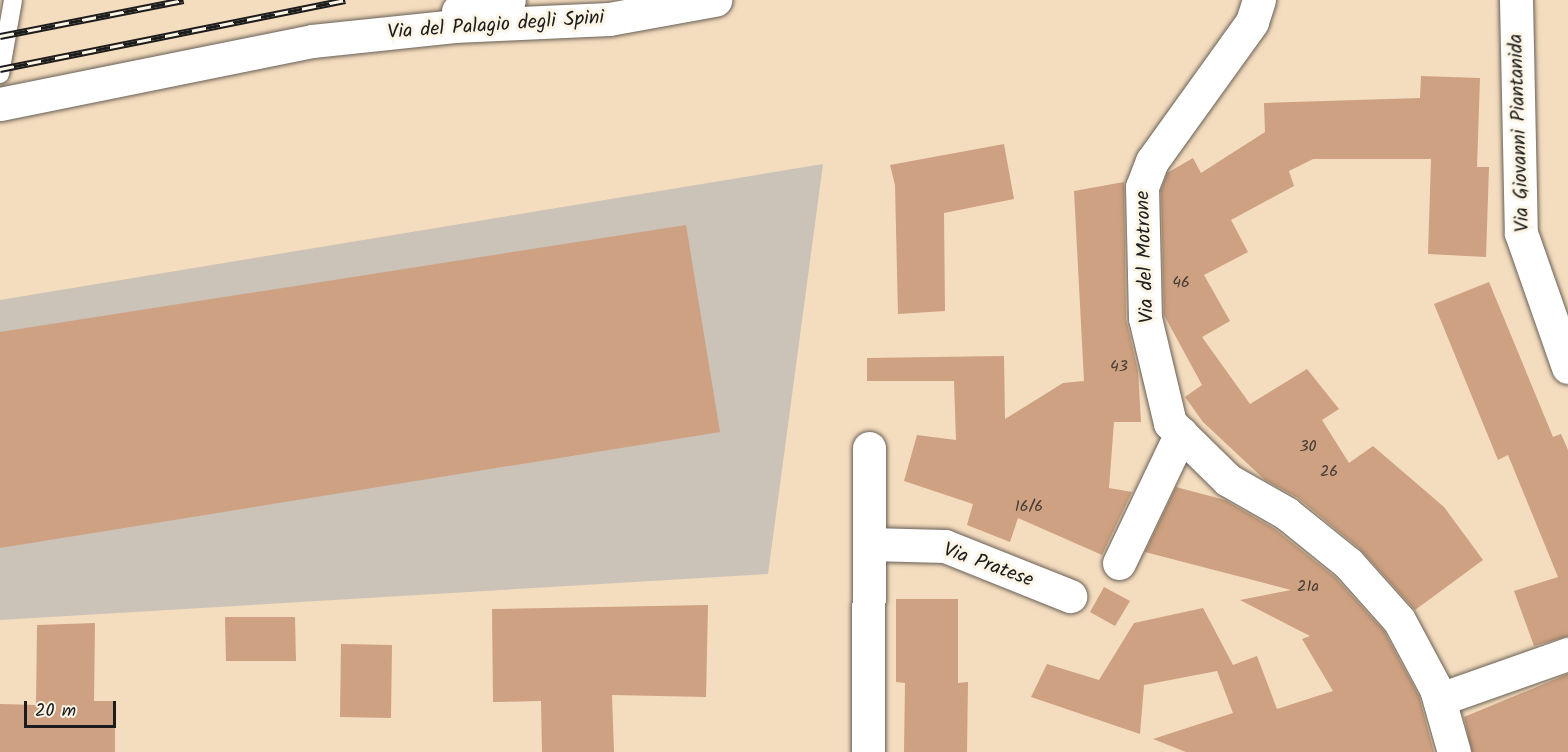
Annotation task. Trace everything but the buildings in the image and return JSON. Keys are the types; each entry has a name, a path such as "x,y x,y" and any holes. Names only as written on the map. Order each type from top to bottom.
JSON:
{"street":[{"name":"Via del Palagio degli Spini","path":"0,104 509,0"},
{"name":"Via del Palagio degli Spini","path":"312,41 454,26 609,19 715,0"},
{"name":"Via del Motrone","path":"1259,0 1252,22 1152,161 1142,187 1145,318 1170,423 1228,480 1286,513 1348,562 1399,620 1440,699 1455,752"},
{"name":"Via Giovanni Piantanida","path":"1516,0 1521,233 1529,264 1568,367"},
{"path":"1119,563 1181,433"},
{"path":"868,752 869,448"},
{"name":"Via Pratese","path":"869,544 945,546 1070,597"},
{"path":"1440,699 1568,654"}],"lane":[{"path":"0,74 13,0"}],"shaded area":[{"path":"823,164 768,574 0,620 0,300"}],"railway":[{"path":"0,36 184,0"},
{"path":"0,69 345,0"}]}
